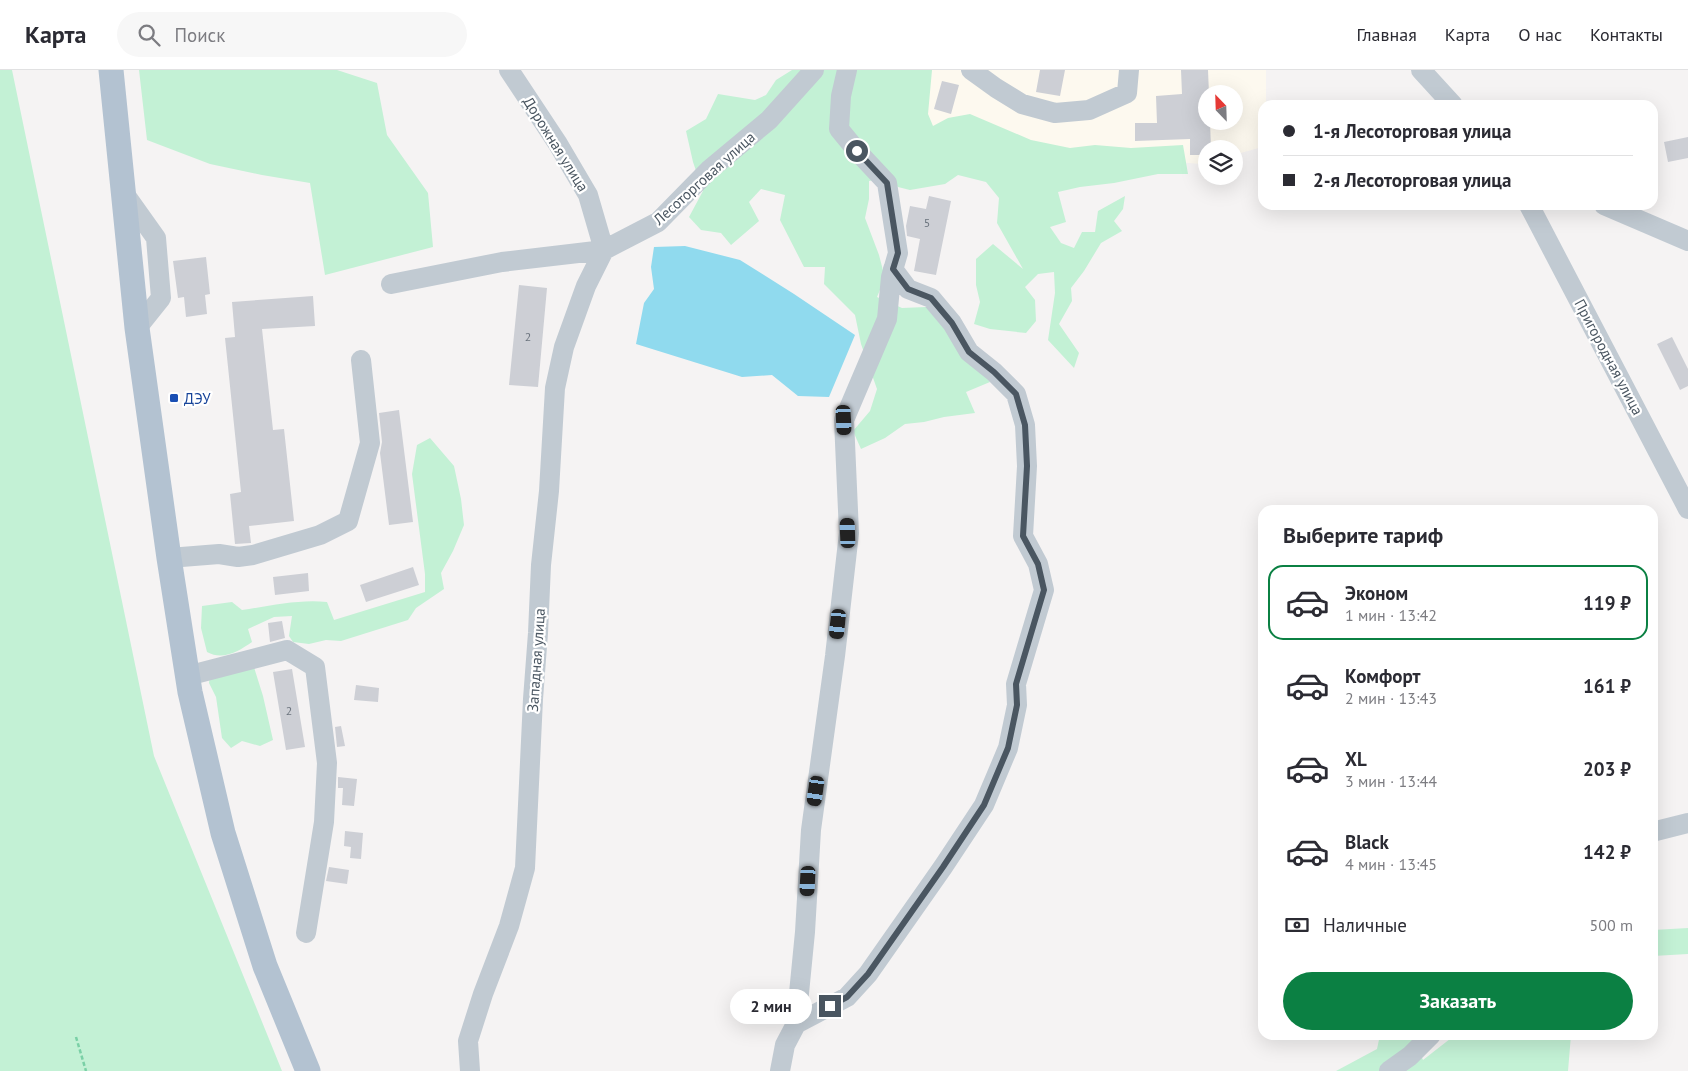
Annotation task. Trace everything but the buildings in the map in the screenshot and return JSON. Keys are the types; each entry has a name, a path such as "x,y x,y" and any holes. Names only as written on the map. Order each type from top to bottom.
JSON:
{"main road":[{"path":"111,70 137,328 190,692 223,833 265,966 308,1071"}],"street":[{"name":"Дорожная улица","path":"509,70 558,144 588,195 604,250"},
{"name":"Лесоторговая улица","path":"604,250 658,222 709,170 769,120 814,70"},
{"path":"780,1071 785,1045 796,1024 805,932 811,830 835,656 848,533 844,420 887,319 893,269 898,253 887,183 839,129 841,96 847,70"},
{"path":"971,70 1022,104 1055,113 1090,110 1127,93 1129,70"},
{"path":"1421,70 1448,100"},
{"name":"Пригородная улица","path":"1532,210 1688,509"},
{"path":"1618,210 1685,235"},
{"path":"391,284 502,262 604,250"},
{"name":"Западная улица","path":"470,1071 468,1042 483,994 510,926 525,868 532,699 538,633 541,565 549,491 555,388 564,347 586,286 604,250"},
{"path":"796,1024 847,997 868,974 984,805 1008,748 1017,705 1016,684 1044,590 1038,564 1023,536 1027,466 1025,425 1016,394 994,372 969,352 952,323 931,298 908,289 893,269"},
{"path":"169,558 219,554 238,557 253,555 320,535 348,521 370,443 361,360"},
{"path":"187,676 286,650 315,667 327,763 324,822 306,933"},
{"path":"1658,830 1688,823"},
{"path":"1388,1071 1410,1056 1426,1040"}],"path":[{"path":"76,1037 86,1071"}],"shaded area":[{"path":"932,70 1266,70 1266,100 1258,100 1258,148 1243,152 1243,140 1198,140 1198,164 1091,155 921,124"}],"green space":[{"path":"0,70 12,70 154,756 282,1071 0,1071"},
{"path":"139,70 337,70 377,83 387,135 428,193 433,247 325,275 310,183 210,164 147,140"},
{"path":"792,70 932,70 928,114 933,126 948,118 970,114 1031,140 1070,148 1095,145 1131,148 1183,145 1188,174 1158,174 1058,192 1066,222 1050,227 1061,243 1074,248 1082,232 1095,232 1098,211 1125,196 1123,209 1114,221 1122,231 1101,243 1071,288 1072,301 1059,324 1079,353 1074,368 1048,340 1055,293 1054,272 1038,274 1025,287 1035,300 1036,321 1026,333 990,329 974,324 980,302 976,285 976,259 993,244 1023,269 997,223 999,198 986,182 958,175 945,184 910,190 898,187 888,177 869,181 869,199 865,218 879,255 885,278 877,297 902,308 926,307 990,382 966,392 975,413 905,424 885,438 861,449 853,431 870,411 877,389 861,344 855,315 824,284 825,267 804,267 780,220 785,195 761,189 749,202 759,221 731,245 721,233 701,230 689,217 703,191 693,162 686,131 706,119 718,94 755,100 766,95 776,80"},
{"path":"430,438 454,466 464,525 441,573 444,589 416,608 408,620 341,641 326,640 309,644 293,642 289,636 292,616 274,617 248,629 252,642 231,654 219,656 207,652 201,628 202,606 232,602 242,610 295,602 327,602 334,620 425,592 425,574 412,474 417,445"},
{"path":"253,664 263,696 273,740 260,746 242,741 231,748 222,738 216,697 209,683 210,674"},
{"path":"1688,928 1688,954 1658,956 1658,930"},
{"path":"1379,1040 1414,1040 1423,1060 1449,1040 1571,1040 1568,1071 1336,1071 1377,1049"}],"water":[{"path":"685,246 740,260 855,335 829,397 798,396 772,375 742,377 636,344 644,303 654,289 651,267 654,247"}],"place":[{"name":"ДЭУ","path":"174,398"}],"route":[{"path":"830,1006 847,997 868,974 984,805 1008,748 1017,705 1016,684 1044,590 1038,564 1023,536 1027,466 1025,425 1016,394 994,372 969,352 952,323 931,298 908,289 893,269 898,253 887,183 857,151"}]}
